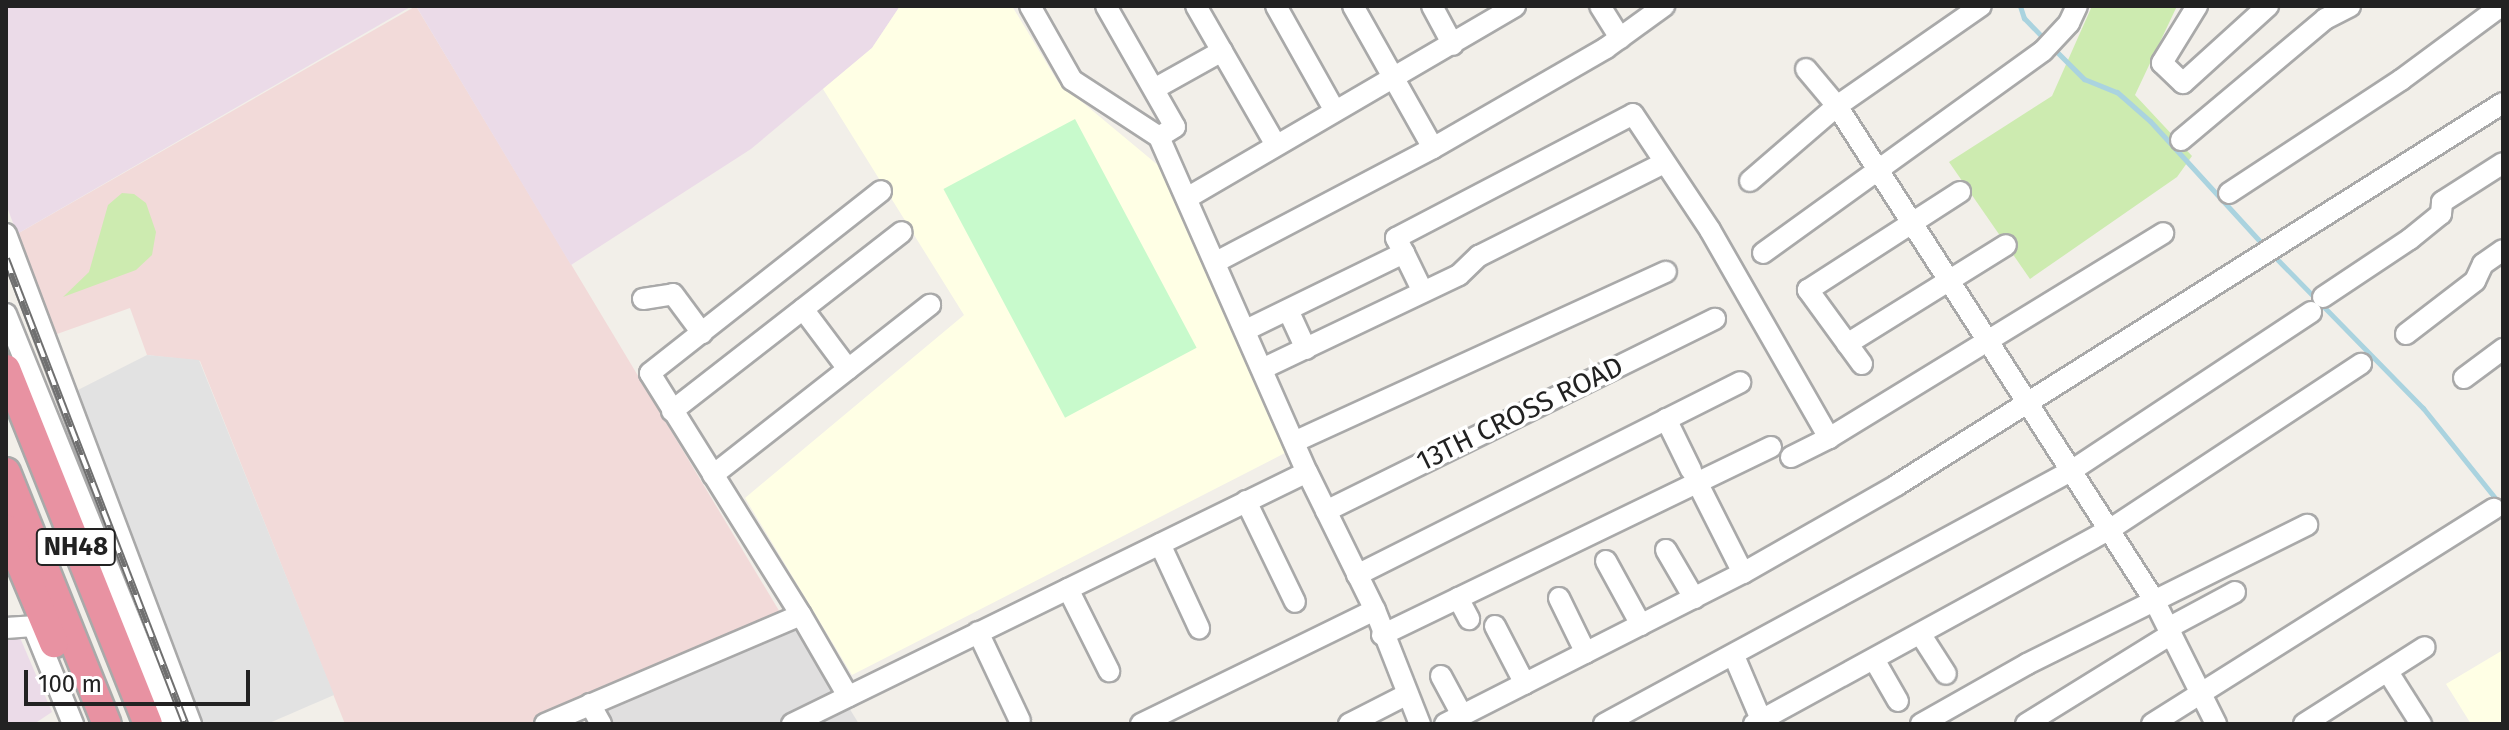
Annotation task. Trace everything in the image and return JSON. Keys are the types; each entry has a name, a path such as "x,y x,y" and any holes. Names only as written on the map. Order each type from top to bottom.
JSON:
{"highway":[{"name":"NH48","path":"6,369 148,724"},
{"path":"6,422 127,724"},
{"path":"6,472 107,724"},
{"name":"NH48","path":"6,529 74,722"}],"street":[{"path":"1030,6 1072,80 1159,137 1307,472 1375,610 1382,635 1420,724"},
{"path":"1106,6 1175,127 1159,137"},
{"path":"1196,6 1276,145"},
{"path":"1276,6 1335,111"},
{"path":"1353,6 1433,148"},
{"path":"1432,6 1453,45"},
{"path":"1187,198 1392,77 1453,45 1514,6"},
{"path":"1600,6 1620,38"},
{"path":"1216,262 1433,148 1620,38 1664,6"},
{"path":"1750,181 1837,106 1981,6"},
{"path":"1763,253 1876,167 2043,51 2069,23 2077,6"},
{"path":"2197,6 2162,63 2183,83 2259,9"},
{"path":"2181,140 2325,19 2350,6"},
{"path":"2229,193 2401,80 2501,6"},
{"path":"1154,89 1222,51"},
{"path":"1806,69 1837,106 2154,600 2216,724"},
{"path":"1441,676 1454,720 1743,573 2029,405 2207,287 2503,103"},
{"path":"1423,292 1396,238 1633,114 1710,230 1829,438"},
{"path":"1262,369 1459,275 1479,256 1664,163"},
{"path":"1604,724 2071,471 2410,239 2441,214 2442,202 2503,163"},
{"path":"848,696 650,373 881,191"},
{"path":"1862,364 1808,290 1960,192"},
{"path":"672,411 902,232"},
{"path":"1791,457 1829,438 1989,343 2163,233"},
{"path":"6,234 191,724"},
{"path":"1847,344 2006,245"},
{"path":"2406,334 2475,281 2483,264 2503,250"},
{"path":"1246,330 1404,253"},
{"path":"1294,442 1666,272"},
{"path":"643,299 673,294 702,333"},
{"path":"713,475 930,305"},
{"path":"803,309 848,369"},
{"path":"1288,310 1306,349"},
{"path":"6,314 172,724"},
{"name":"13TH CROSS ROAD","path":"1326,511 1715,319"},
{"path":"2464,378 2503,349"},
{"path":"1734,656 1759,723 2109,530 2361,364"},
{"path":"1357,575 1740,382"},
{"path":"1666,419 1743,573"},
{"path":"1382,635 1694,476 1771,447"},
{"path":"792,724 1307,472"},
{"path":"1246,501 1295,602"},
{"path":"2152,724 2494,509"},
{"path":"1921,724 2154,600 2307,525"},
{"path":"1160,544 1199,628"},
{"path":"1666,550 1694,598"},
{"path":"1606,561 1641,625"},
{"path":"6,562 74,722"},
{"path":"1068,589 1109,671"},
{"path":"2026,724 2235,592"},
{"path":"1458,598 1469,619"},
{"path":"1559,598 1586,653"},
{"path":"1141,724 1375,610"},
{"path":"545,724 801,615"},
{"path":"6,628 33,626"},
{"path":"1495,626 1525,684"},
{"path":"978,632 1020,721"},
{"path":"1921,635 1946,674"},
{"path":"2315,722 2425,647"},
{"path":"1875,661 1898,701"},
{"path":"2388,672 2421,724"},
{"path":"1349,724 1406,695"},
{"path":"590,704 601,724"}],"shaded area":[{"path":"6,6 412,6 17,234 6,204"},
{"path":"416,6 781,614 528,724 345,724 200,361 147,355 130,308 57,334 17,234"},
{"path":"416,6 900,6 872,48 751,149 571,265"},
{"path":"900,6 1012,6 1058,82 1159,166 1285,453 852,675 745,498 964,315 823,89 872,48"},
{"path":"147,355 199,360 334,695 267,724 197,724 70,394"},
{"path":"798,625 859,724 608,724 601,711"},
{"path":"18,633 52,712 34,724 6,724 6,634"},
{"path":"2503,650 2503,724 2471,724 2446,684"}],"green space":[{"path":"2092,6 2177,6 2135,95 2192,156 2177,177 2030,279 1949,162 2052,96"},
{"path":"1075,119 1197,348 1065,418 943,189"},
{"path":"122,193 134,194 146,203 156,232 152,255 136,270 63,297 89,272 108,205"}],"waterway":[{"path":"2020,6 2024,18 2046,41"},
{"path":"2053,48 2084,79 2117,92 2150,121 2265,247"},
{"path":"2272,254 2423,408 2500,504"}],"railway":[{"path":"6,259 185,724"}]}
